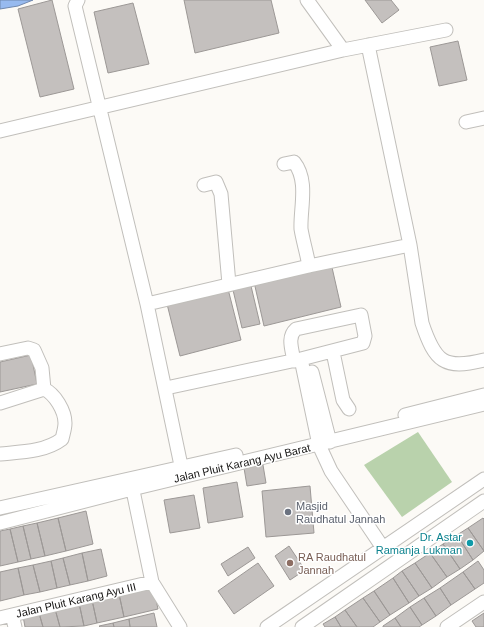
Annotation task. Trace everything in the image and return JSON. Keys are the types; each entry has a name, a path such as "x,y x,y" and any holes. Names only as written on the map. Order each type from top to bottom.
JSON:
{"street":[{"path":"78,0 75,6 147,304 183,472"},
{"path":"306,0 344,50"},
{"path":"0,131 344,50 446,30"},
{"path":"368,45 410,245 422,323 426,334 438,357 446,363 463,365 484,360"},
{"path":"466,122 484,118"},
{"path":"284,164 294,162 300,176 303,196 302,231 309,266"},
{"path":"204,185 216,182 221,194 229,284"},
{"path":"147,304 309,266 410,245"},
{"path":"166,388 301,359 333,352 364,342 365,328 361,315 296,329 292,333 290,339 301,359 324,439 331,471 382,548"},
{"path":"0,354 28,348 34,350 42,368 44,389"},
{"path":"333,352 343,400 349,409"},
{"path":"0,403 44,389 51,392 56,399 65,421 62,439 54,444 36,449 0,454"},
{"name":"Jalan Pluit Karang Ayu Barat","path":"324,439 484,394"},
{"name":"Jalan Pluit Karang Ayu Barat","path":"0,508 183,472 484,404"},
{"path":"267,627 484,479"},
{"path":"131,483 152,582 180,627"},
{"name":"Jalan Pluit Karang Ayu Barat","path":"1,519 131,483"},
{"path":"472,487 469,492 472,497 476,498 484,493"},
{"path":"302,627 484,501"},
{"path":"448,504 468,512"},
{"name":"Jalan Pluit Karang Ayu III","path":"9,620 152,582"},
{"path":"319,615 324,588"},
{"path":"448,627 484,602"}],"green space":[{"path":"418,432 452,482 402,517 364,465"}],"water":[{"path":"0,0 33,0 18,6 0,9"}],"building":[{"path":"52,0 74,89 40,97 18,9"},
{"path":"184,0 271,0 279,33 195,53"},
{"path":"365,0 391,0 399,10 382,23"},
{"path":"133,3 149,64 108,73 94,12"},
{"path":"458,41 467,80 439,86 430,47"},
{"path":"331,263 341,307 264,326 254,282"},
{"path":"251,286 260,324 242,328 233,290"},
{"path":"228,289 241,340 180,356 167,304"},
{"path":"31,355 37,384 0,392 0,362"},
{"path":"263,465 266,483 247,486 244,468"},
{"path":"237,482 243,517 208,523 203,488"},
{"name":"Masjid Raudhatul Jannah","path":"310,486 314,533 266,537 262,491"},
{"path":"194,495 200,528 170,533 164,500"},
{"path":"86,511 93,544 66,551 58,518"},
{"path":"58,518 66,551 45,556 37,523"},
{"path":"483,518 484,519 484,551 468,528"},
{"path":"37,523 45,556 31,559 23,526"},
{"path":"23,526 31,559 18,562 10,529"},
{"name":"Dr. Astar Ramanja Lukman","path":"468,528 484,551 473,560 457,535"},
{"path":"10,529 18,562 0,566 0,531"},
{"path":"457,535 473,560 460,569 443,544"},
{"path":"443,544 460,569 447,577 430,553"},
{"name":"RA Raudhatul Jannah","path":"289,546 305,570 290,580 275,556"},
{"path":"248,547 255,558 228,576 221,564"},
{"path":"101,549 107,576 88,581 82,553"},
{"path":"82,553 88,581 70,585 63,558"},
{"path":"430,553 447,577 432,588 415,563"},
{"path":"63,558 70,585 57,588 51,561"},
{"path":"51,561 57,588 40,592 33,565"},
{"path":"478,561 484,570 484,583 475,589 463,572"},
{"path":"258,563 274,586 234,614 218,591"},
{"path":"415,563 432,588 419,596 402,571"},
{"path":"33,565 40,592 24,595 18,568"},
{"path":"18,568 24,595 0,601 0,572"},
{"path":"402,571 419,596 409,603 393,578"},
{"path":"463,572 475,589 451,605 440,588"},
{"path":"393,578 409,603 390,615 374,591"},
{"path":"153,586 158,609 124,617 119,594"},
{"path":"440,588 451,605 436,616 424,598"},
{"path":"374,591 390,615 380,622 363,598"},
{"path":"119,594 124,617 97,623 92,600"},
{"path":"363,598 380,622 373,627 357,627 345,610"},
{"path":"424,598 436,616 422,625 410,607"},
{"path":"92,600 97,623 84,626 79,603"},
{"path":"79,603 84,626 60,627 55,609"},
{"path":"410,607 422,625 419,627 401,627 395,618"},
{"path":"55,609 60,627 43,627 39,613"},
{"path":"345,610 357,627 341,627 335,617"},
{"path":"39,613 43,627 25,627 23,616"},
{"path":"154,613 157,627 130,627 129,619"},
{"path":"484,613 484,627 476,627 472,621"},
{"path":"335,617 341,627 325,627 323,624"},
{"path":"395,618 401,627 383,627 383,626"},
{"path":"129,619 130,627 114,627 113,623"},
{"path":"113,623 114,627 99,626"}],"place":[{"name":"Masjid Raudhatul Jannah","path":"288,512"},
{"name":"Dr. Astar Ramanja Lukman","path":"470,543"},
{"name":"RA Raudhatul Jannah","path":"290,563"}]}
